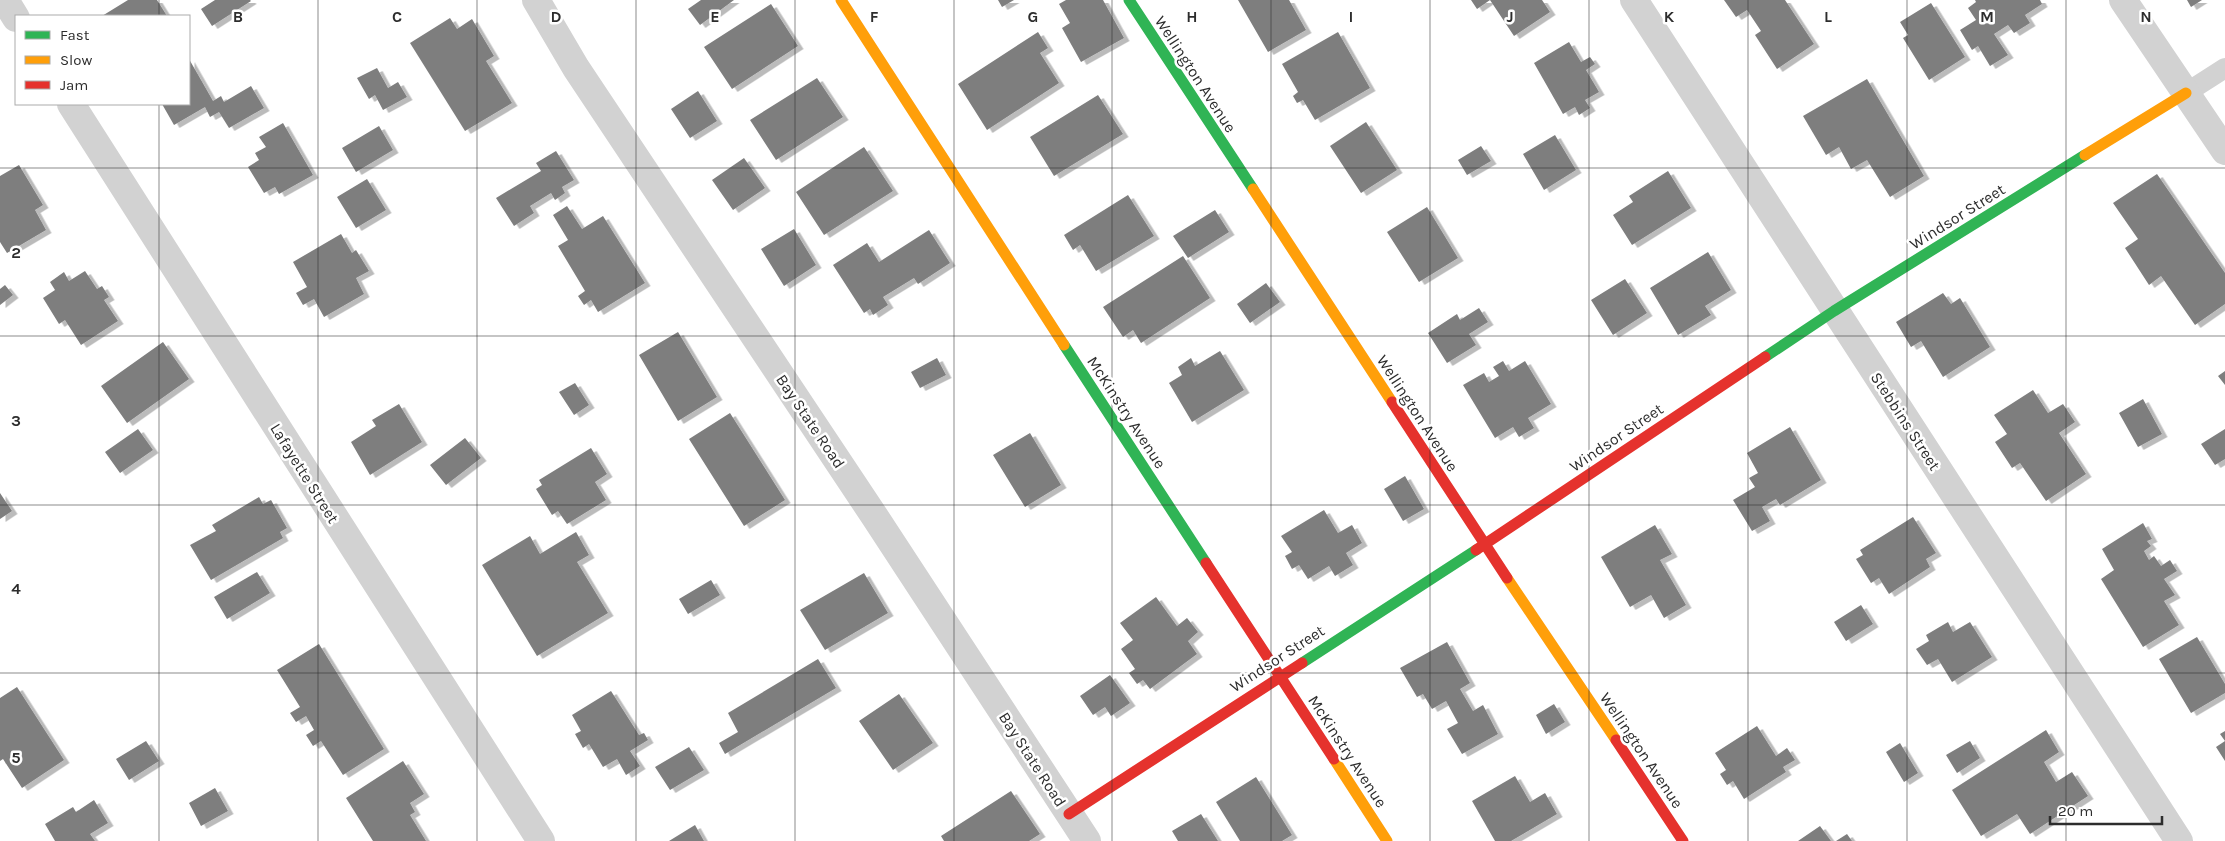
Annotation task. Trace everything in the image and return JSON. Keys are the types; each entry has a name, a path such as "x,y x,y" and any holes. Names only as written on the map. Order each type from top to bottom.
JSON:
{"street":[{"path":"5,0 15,16"},
{"name":"Bay State Road","path":"536,0 576,68 870,509 1087,841"},
{"name":"McKinstry Avenue","path":"841,0 1387,841"},
{"name":"Wellington Avenue","path":"1129,0 1485,544 1683,841"},
{"name":"Stebbins Street","path":"1634,0 2179,841"},
{"path":"2123,0 2225,151"},
{"name":"Windsor Street","path":"1069,814 1485,544 1834,311 2186,93"},
{"name":"Lafayette Street","path":"72,105 541,841"}],"lane":[{"path":"2186,93 2225,68"}],"building":[{"path":"128,0 157,0 166,15 104,15"},
{"path":"215,0 251,1 212,26 201,9"},
{"path":"701,0 734,0 700,25 688,9"},
{"path":"998,0 1014,0 1002,7"},
{"path":"1066,0 1103,0 1124,38 1081,62 1062,28 1070,23 1059,4"},
{"path":"1238,0 1289,0 1306,30 1268,52"},
{"path":"1471,0 1490,0 1477,9"},
{"path":"1490,0 1542,0 1550,12 1514,36"},
{"path":"1724,0 1785,0 1814,44 1777,69 1755,35 1761,31 1747,10 1736,17"},
{"path":"1975,0 2040,0 2042,4 2025,15 2030,23 2014,33 2008,25 1994,34 2008,55 1990,66 1978,46 1972,50 1960,30 1976,20 1968,8 1976,2"},
{"path":"2187,0 2202,0 2191,7"},
{"path":"1931,3 1965,57 1929,80 1903,38 1908,35 1900,22"},
{"path":"771,4 798,46 732,89 704,47"},
{"path":"450,18 457,29 472,19 494,56 486,61 512,103 465,131 410,43"},
{"path":"1038,32 1048,48 1040,53 1059,83 987,130 958,84"},
{"path":"1338,32 1370,88 1315,120 1303,100 1297,103 1293,96 1298,92 1282,64"},
{"path":"1569,42 1581,62 1590,57 1595,64 1586,70 1599,92 1585,100 1590,108 1579,115 1575,107 1563,114 1534,63"},
{"path":"190,61 213,101 221,96 224,102 251,86 264,108 229,128 219,112 210,117 205,107 174,125 163,105 190,105"},
{"path":"377,68 388,88 398,82 407,97 383,110 375,95 369,99 357,78"},
{"path":"817,78 843,117 776,160 750,120"},
{"path":"1867,79 1924,176 1890,197 1867,160 1851,169 1839,147 1826,155 1803,116"},
{"path":"698,91 717,121 690,138 671,109"},
{"path":"1098,95 1123,134 1054,176 1030,137"},
{"path":"1366,122 1397,170 1361,193 1330,146"},
{"path":"283,123 313,175 279,194 275,187 264,193 248,167 259,160 255,153 266,147 259,137"},
{"path":"379,126 393,150 356,172 342,148"},
{"path":"1555,135 1576,170 1544,190 1523,154"},
{"path":"1481,146 1491,161 1467,175 1458,160"},
{"path":"864,147 893,191 824,235 796,192"},
{"path":"556,151 574,180 562,187 565,193 555,200 551,193 530,206 534,213 514,226 496,198 541,171 536,163"},
{"path":"744,158 765,188 733,210 712,180"},
{"path":"19,165 43,205 35,210 46,230 7,253 0,242 0,176"},
{"path":"1668,171 1691,208 1632,245 1613,215 1633,202 1629,196"},
{"path":"2157,174 2225,273 2225,304 2195,325 2161,276 2149,285 2125,248 2138,239 2113,203"},
{"path":"367,179 386,210 356,228 337,197"},
{"path":"1128,195 1154,236 1096,271 1080,245 1073,250 1064,235"},
{"path":"567,206 582,229 603,216 645,283 598,312 591,300 584,305 578,296 585,291 558,246 568,240 553,215"},
{"path":"1427,207 1458,258 1419,282 1387,232"},
{"path":"1215,210 1229,232 1188,258 1173,236"},
{"path":"794,229 816,265 784,286 761,249"},
{"path":"929,230 950,263 918,284 914,278 883,297 888,305 873,315 870,309 864,313 833,265 867,243 879,262"},
{"path":"341,234 352,253 356,250 369,271 356,278 364,294 324,317 314,299 303,305 296,293 307,287 293,262"},
{"path":"1708,252 1731,290 1705,306 1711,315 1678,335 1650,288"},
{"path":"1183,256 1210,298 1141,343 1133,330 1123,337 1103,307"},
{"path":"85,271 97,289 102,286 109,297 104,300 118,321 81,345 65,320 59,324 43,298 55,290 50,282 64,272 69,281"},
{"path":"1625,279 1647,313 1613,335 1591,300"},
{"path":"1266,283 1280,302 1250,323 1237,304"},
{"path":"5,285 13,295 0,305 0,289"},
{"path":"1943,293 1951,304 1960,298 1990,347 1943,377 1921,341 1911,347 1896,322"},
{"path":"1479,308 1488,322 1469,334 1476,345 1447,363 1428,333 1457,314 1460,320"},
{"path":"678,332 717,397 678,421 639,355"},
{"path":"163,342 189,379 127,423 101,386"},
{"path":"1220,351 1244,390 1192,422 1169,383 1182,375 1178,367 1191,358 1195,366"},
{"path":"937,358 946,375 920,388 911,372"},
{"path":"1503,361 1509,371 1525,361 1551,404 1528,418 1534,428 1519,437 1513,427 1495,438 1463,385 1484,373 1489,382 1499,376 1493,367"},
{"path":"2225,371 2225,385 2218,376"},
{"path":"575,383 589,405 574,415 559,392"},
{"path":"2033,390 2048,413 2063,404 2075,422 2059,433 2086,474 2046,501 2020,463 2012,468 1995,442 2007,434 1994,415"},
{"path":"2143,399 2162,434 2138,447 2119,413"},
{"path":"399,404 422,442 370,475 351,442 376,426 372,420"},
{"path":"730,413 785,500 744,526 689,439"},
{"path":"1790,427 1821,480 1780,505 1776,499 1762,507 1770,521 1752,531 1733,500 1755,487 1749,478 1758,473 1747,453"},
{"path":"138,429 153,450 120,473 105,452"},
{"path":"2225,429 2225,459 2215,465 2201,444"},
{"path":"1030,433 1061,485 1025,507 993,455"},
{"path":"465,438 481,458 446,485 430,465"},
{"path":"591,448 607,474 595,482 606,500 567,524 558,511 552,515 536,489 542,485 539,480"},
{"path":"1405,476 1424,509 1403,521 1384,489"},
{"path":"0,493 12,511 0,519"},
{"path":"259,497 263,504 271,500 287,528 280,532 283,538 211,580 190,545 216,531 212,525"},
{"path":"1324,510 1338,533 1352,525 1362,543 1346,553 1353,565 1335,576 1329,566 1308,579 1299,565 1292,569 1285,556 1292,552 1281,536"},
{"path":"1913,517 1936,553 1926,559 1930,567 1889,594 1879,578 1871,583 1856,559 1863,555 1860,550"},
{"path":"2143,523 2152,539 2147,541 2151,546 2144,551 2149,560 2154,556 2161,566 2170,560 2177,571 2164,579 2175,595 2164,601 2179,625 2143,647 2101,579 2114,570 2102,549"},
{"path":"1655,525 1672,554 1660,560 1686,605 1664,618 1651,595 1630,607 1601,557"},
{"path":"576,532 589,555 577,562 608,613 537,656 482,565 530,536 540,554"},
{"path":"257,572 270,593 227,619 214,597"},
{"path":"864,573 888,613 825,650 800,610"},
{"path":"711,580 720,595 688,614 679,599"},
{"path":"1156,597 1177,626 1187,618 1198,632 1188,641 1197,654 1150,689 1143,680 1137,684 1129,673 1135,669 1121,649 1133,640 1120,623"},
{"path":"1861,605 1873,624 1846,641 1834,622"},
{"path":"1948,622 1953,632 1970,622 1992,657 1952,682 1938,659 1927,665 1916,649 1929,641 1926,635"},
{"path":"2197,637 2225,684 2225,693 2191,713 2159,659"},
{"path":"1447,642 1470,683 1460,689 1473,711 1483,705 1498,734 1462,754 1447,729 1458,723 1446,701 1432,709 1423,694 1417,697 1400,668"},
{"path":"319,644 384,749 343,775 321,741 313,746 306,735 314,730 306,716 296,722 290,713 300,707 277,670"},
{"path":"818,659 836,688 725,754 719,743 738,732 728,713"},
{"path":"1110,675 1130,703 1111,716 1105,707 1093,715 1080,696"},
{"path":"17,687 64,760 22,788 3,759 0,761 0,698"},
{"path":"611,691 639,735 644,733 648,740 630,751 640,766 626,775 617,759 603,767 589,744 583,748 575,734 581,731 572,715"},
{"path":"899,694 933,743 893,770 859,721"},
{"path":"1554,704 1565,722 1546,734 1536,715"},
{"path":"1757,726 1776,756 1787,748 1795,760 1783,767 1786,772 1744,799 1733,781 1727,785 1720,774 1726,770 1715,753"},
{"path":"2046,730 2059,752 2044,762 2056,782 2072,772 2088,796 2030,834 2017,814 1981,836 1952,790"},
{"path":"2225,731 2225,741 2220,734"},
{"path":"146,741 159,761 129,780 116,759"},
{"path":"1970,741 1980,758 1957,773 1946,755"},
{"path":"2225,741 2225,761 2216,747"},
{"path":"1900,743 1918,773 1904,782 1886,752"},
{"path":"689,747 704,770 670,790 655,767"},
{"path":"403,761 424,794 410,803 415,812 410,815 426,841 373,841 346,798"},
{"path":"1515,776 1530,802 1545,793 1557,814 1511,841 1495,841 1472,801"},
{"path":"1256,777 1292,835 1282,841 1240,841 1216,802"},
{"path":"215,788 228,811 201,826 189,803"},
{"path":"1011,791 1040,834 1029,841 944,841 941,836"},
{"path":"94,800 108,823 90,834 95,841 55,841 45,824 73,807 76,812"},
{"path":"1201,814 1218,841 1178,841 1172,831"},
{"path":"695,825 704,841 669,841"},
{"path":"1820,826 1831,841 1798,841"},
{"path":"1847,834 1852,841 1836,841"}],"traffic: fast":[{"path":"1129,0 1253,189"},
{"path":"1765,357 1834,311 2085,155"},
{"path":"1064,345 1206,563"},
{"path":"1302,663 1476,550"}],"traffic: slow":[{"path":"841,0 1064,345"},
{"path":"2085,155 2186,93"},
{"path":"1253,189 1392,402"},
{"path":"1507,578 1616,740"},
{"path":"1334,759 1387,841"}],"traffic: jam":[{"path":"1476,550 1765,357"},
{"path":"1392,402 1507,578"},
{"path":"1206,563 1334,759"},
{"path":"1069,814 1302,663"},
{"path":"1616,740 1683,841"}]}
